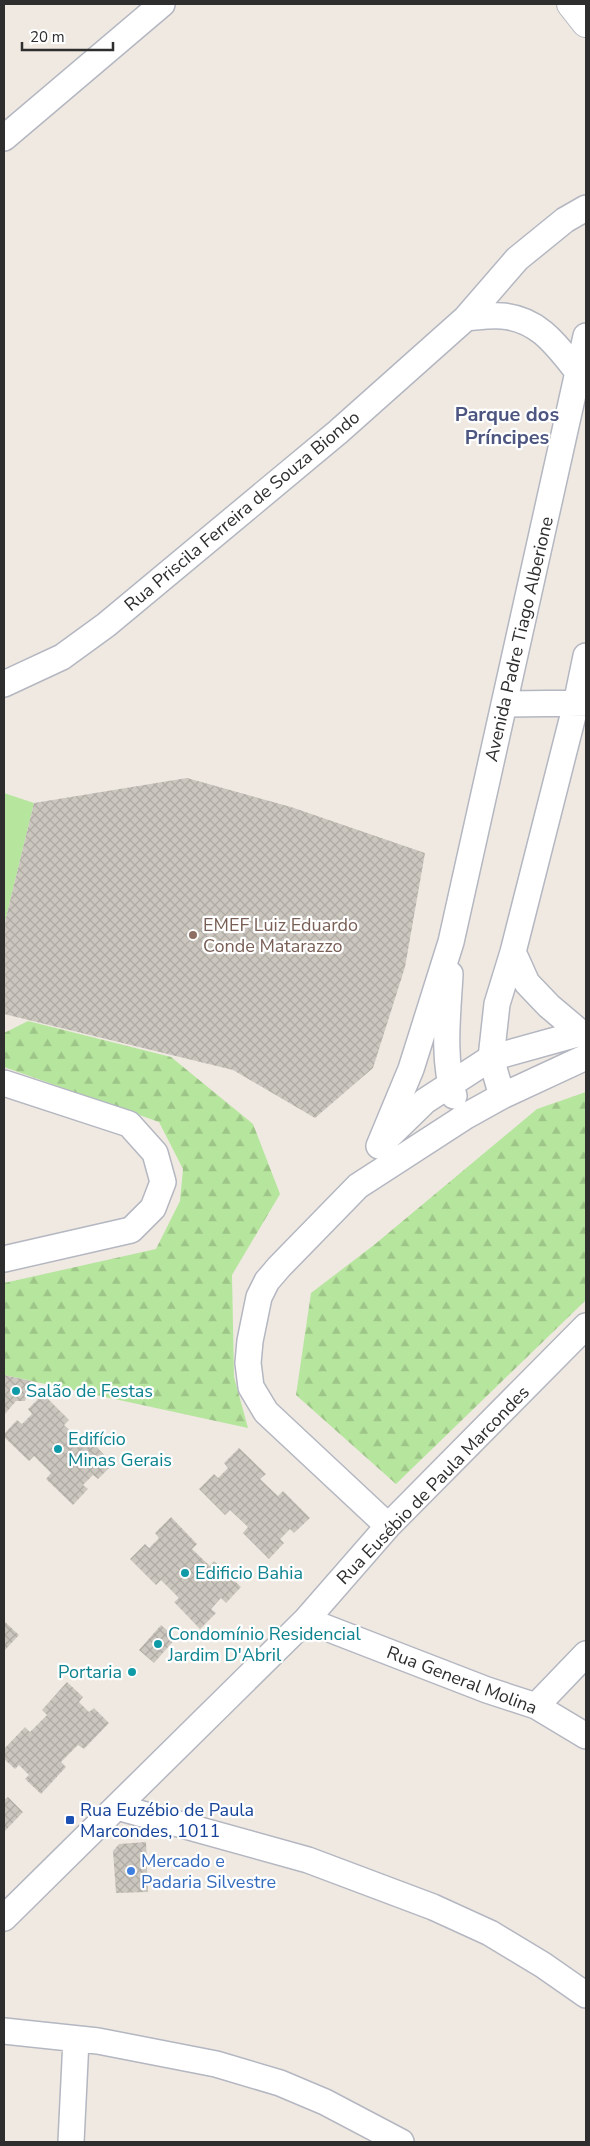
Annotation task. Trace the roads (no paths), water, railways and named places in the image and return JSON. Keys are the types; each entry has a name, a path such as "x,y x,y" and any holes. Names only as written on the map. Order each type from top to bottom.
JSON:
{"main road":[{"path":"571,4 586,23"}],"street":[{"path":"4,138 162,4"},
{"name":"Rua Priscila Ferreira de Souza Biondo","path":"4,684 62,657 106,625 338,432 466,318 517,259 565,220 586,208"},
{"path":"466,318 502,316 531,324 549,336 578,372"},
{"name":"Avenida Padre Tiago Alberione","path":"379,1146 411,1069 451,942 586,336"},
{"path":"502,1096 491,1058 497,1004 581,703 586,656"},
{"path":"504,704 581,703"},
{"name":"Avenida Padre Tiago Alberione","path":"451,942 448,1040 450,1084 461,1119"},
{"path":"512,952 527,983 549,1006 584,1033"},
{"path":"358,1186 379,1146 425,1102 450,1084 491,1058 584,1033"},
{"path":"388,1526 266,1412 251,1387 248,1363 250,1341 259,1297 279,1267 358,1186 461,1119 502,1096 586,1057"},
{"path":"4,1083 129,1124 155,1153 163,1182 153,1208 131,1230 4,1259"},
{"name":"Rua Eusébio de Paula Marcondes","path":"4,1918 306,1620 388,1526 586,1326"},
{"name":"Rua General Molina","path":"306,1620 487,1690 536,1706 586,1736"},
{"path":"536,1706 586,1654"},
{"path":"117,1807 308,1860 434,1907 490,1933 543,1964 586,1995"},
{"path":"4,2031 98,2041 216,2064 280,2083 326,2102 401,2142"},
{"path":"70,2142 76,2040"}],"place":[{"name":"EMEF Luiz Eduardo Conde Matarazzo","path":"193,935"},
{"name":"Salão de Festas","path":"16,1391"},
{"name":"Edifício Minas Gerais","path":"58,1449"},
{"name":"Edificio Bahia","path":"185,1573"},
{"name":"Condomínio Residencial Jardim D'Abril","path":"158,1644"},
{"name":"Portaria","path":"132,1672"},
{"name":"Rua Euzébio de Paula Marcondes, 1011","path":"70,1820"},
{"name":"Mercado e Padaria Silvestre","path":"131,1871"}],"district":[{"name":"Parque dos Príncipes","path":"507,426"}]}
